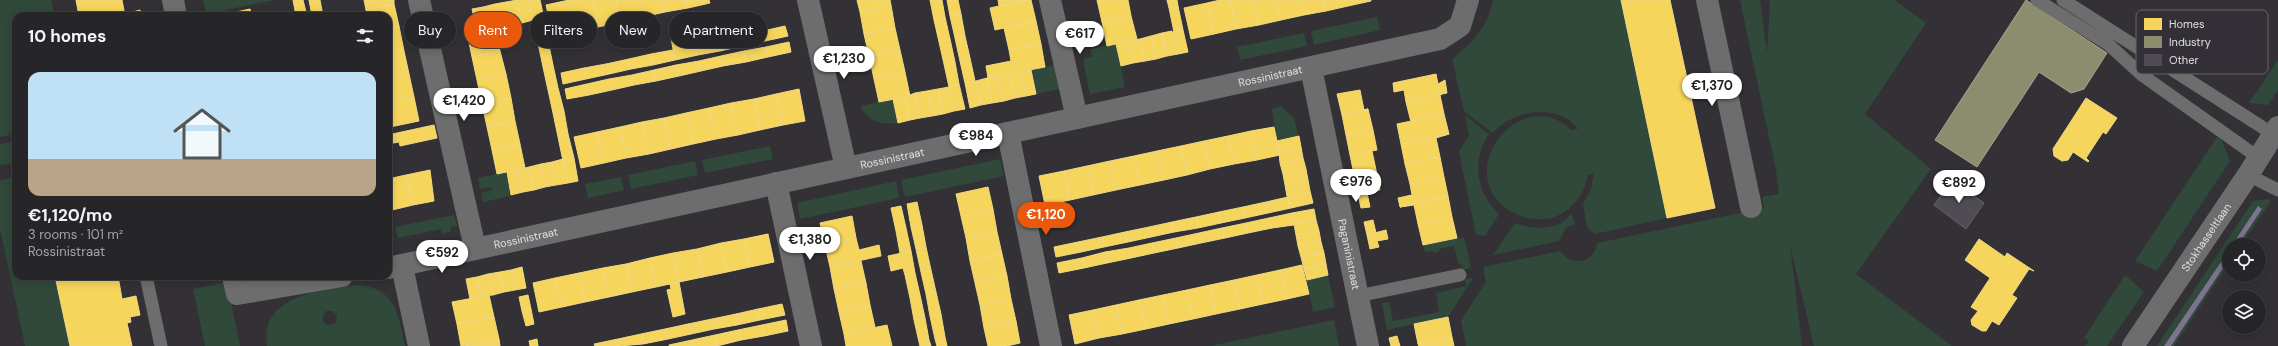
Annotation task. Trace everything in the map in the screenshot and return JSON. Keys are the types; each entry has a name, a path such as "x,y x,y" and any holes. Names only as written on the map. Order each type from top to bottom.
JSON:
{"street":[{"path":"173,0 175,12"},
{"path":"808,0 846,168"},
{"path":"1050,0 1077,118"},
{"name":"Rossinistraat","path":"395,267 475,248 1440,39 1460,26 1468,0"},
{"path":"1707,0 1751,206"},
{"path":"423,1 475,248"},
{"name":"Paganinistraat","path":"1311,68 1368,346"},
{"name":"Stokhasseltlaan","path":"2133,346 2253,167 2276,130"},
{"path":"1008,133 1051,346"},
{"path":"776,183 811,346"},
{"path":"395,267 419,346"},
{"path":"234,280 237,294 319,280"}],"lane":[{"path":"2037,0 2108,44 2136,70"},
{"path":"2063,0 2136,45"},
{"path":"2141,74 2253,167 2278,190"},
{"path":"2184,74 2276,130"},
{"path":"1358,296 1460,275"},
{"path":"147,280 162,346"}],"green space":[{"path":"0,0 51,0 54,12 12,12 12,135 0,137"},
{"path":"203,0 275,0 216,12 206,12"},
{"path":"1493,0 1621,0 1667,218 1595,234 1587,227 1583,204 1591,189 1594,173 1588,175 1580,196 1576,202 1565,212 1551,218 1533,219 1517,215 1507,209 1492,192 1487,173 1490,154 1500,137 1515,124 1533,117 1552,118 1571,130 1578,129 1570,120 1559,115 1548,112 1535,112 1511,119 1501,125 1493,133 1464,111 1452,59 1473,40 1483,26 1491,10"},
{"path":"1740,0 1760,0 1767,53 1770,0 1894,0 1926,23 1865,114 1931,169 1856,274 1952,346 1814,346 1790,245 1802,346 1466,346 1461,320 1486,282 1483,267 1560,251 1570,259 1582,261 1592,255 1597,243 1764,208 1762,197 1779,194 1776,170"},
{"path":"1377,17 1380,30 1314,45 1311,31"},
{"path":"1304,33 1307,46 1240,60 1237,47"},
{"path":"1116,44 1125,87 1090,94 1083,59 1092,57 1090,49"},
{"path":"2278,60 2278,90 2268,105 2249,103"},
{"path":"1063,63 1069,87 1036,94 1031,70"},
{"path":"893,99 898,123 881,123 871,119 860,106"},
{"path":"1281,106 1294,118 1298,136 1277,141 1272,109"},
{"path":"1465,115 1489,134 1480,155 1478,166 1479,176 1485,196 1499,214 1485,236 1476,235 1459,152 1469,135"},
{"path":"2217,137 2221,139 2230,161 2157,271 2135,261"},
{"path":"12,142 12,164 0,165 0,144"},
{"path":"770,146 773,159 705,173 702,160"},
{"path":"1000,159 1004,176 905,197 901,180"},
{"path":"695,161 698,175 631,189 628,175"},
{"path":"507,172 510,196 483,202 481,193 492,190 492,187 480,189 478,178"},
{"path":"621,177 624,190 588,198 585,184"},
{"path":"12,178 12,280 56,280 70,346 25,346 0,229 0,180"},
{"path":"896,181 899,198 800,219 797,203"},
{"path":"2269,199 2270,202 2246,238 2243,238 2262,209 2258,207 2237,238 2229,238 2253,201"},
{"path":"1572,214 1575,224 1566,228 1559,241 1493,255 1515,223 1540,228 1553,226 1564,221"},
{"path":"454,215 457,226 450,227 451,232 442,234 441,229 398,238 395,227"},
{"path":"1464,237 1471,268 1463,270 1462,264 1459,265 1454,246 1439,249 1439,252 1425,252 1423,245"},
{"path":"2222,248 2222,260 2164,346 2157,346"},
{"path":"2222,270 2222,274 2174,346 2171,346"},
{"path":"1328,275 1335,307 1313,312 1307,280"},
{"path":"2125,275 2144,292 2107,346 2085,346 2089,341 2084,338"},
{"path":"1473,278 1448,317 1387,330 1382,303 1389,302 1393,321 1439,312 1436,293 1466,286 1465,279"},
{"path":"227,282 240,346 205,346 193,289"},
{"path":"357,285 370,287 380,291 387,297 397,314 405,346 267,346 267,329 272,316 282,306 310,293","holes":["326,311 332,311 337,315 336,322 330,325 325,324 322,319"]},
{"path":"1334,320 1339,346 1210,346"}],"shaded area":[{"path":"2258,206 2262,209 2243,238 2237,238"},
{"path":"2222,260 2222,270 2171,346 2164,346"}],"building: Homes":[{"path":"76,0 122,0 124,12 78,12"},
{"path":"293,0 303,0 306,12 295,12"},
{"path":"309,0 320,0 322,12 311,12"},
{"path":"364,0 394,0 394,4 366,10"},
{"path":"517,0 529,0 531,12 530,12 530,21 522,23 522,12 520,12"},
{"path":"517,0 520,12 508,12 506,2"},
{"path":"529,0 540,0 543,12 531,12"},
{"path":"569,0 593,0 595,12 572,12"},
{"path":"569,0 572,12 548,12 546,5"},
{"path":"593,0 616,0 619,12 605,12 605,25 598,27 597,12 595,12"},
{"path":"616,0 639,0 641,12 618,12"},
{"path":"639,0 663,0 665,12 642,12"},
{"path":"663,0 686,0 688,8 665,12"},
{"path":"686,0 709,0 710,3 688,8"},
{"path":"857,0 890,0 891,5 860,12"},
{"path":"930,0 942,0 945,17 934,20"},
{"path":"947,0 958,0 961,14 950,16"},
{"path":"998,0 1026,0 999,6"},
{"path":"1031,0 1036,21 995,30 990,8"},
{"path":"1097,0 1128,0 1131,16 1102,22"},
{"path":"1167,0 1177,0 1178,6 1169,8"},
{"path":"1220,0 1230,0 1236,29 1214,34 1207,3"},
{"path":"1230,0 1253,0 1259,25 1236,29"},
{"path":"1253,0 1277,0 1281,20 1259,25"},
{"path":"1277,0 1300,0 1304,15 1281,20"},
{"path":"1300,0 1324,0 1326,11 1304,15"},
{"path":"1324,0 1347,0 1348,6 1326,11"},
{"path":"1347,0 1371,0 1371,1 1348,6"},
{"path":"1621,0 1670,0 1715,208 1667,218"},
{"path":"506,2 508,12 496,12 495,4"},
{"path":"1207,3 1214,34 1191,39 1184,8"},
{"path":"394,4 399,26 392,28 392,12 366,12 366,10"},
{"path":"495,4 496,12 484,12 483,7"},
{"path":"891,5 895,28 864,34 860,12"},
{"path":"1178,6 1183,30 1174,32 1169,8"},
{"path":"483,7 484,12 473,12 472,9"},
{"path":"250,9 251,12 236,12"},
{"path":"961,14 965,36 955,38 950,16"},
{"path":"1131,16 1137,39 1107,46 1102,22"},
{"path":"945,17 950,39 939,42 934,20"},
{"path":"1036,21 1041,44 1009,50 1004,28"},
{"path":"399,26 404,51 392,53 392,28"},
{"path":"785,26 788,36 767,41 767,30"},
{"path":"895,28 900,50 869,56 864,34"},
{"path":"1183,30 1188,52 1178,54 1173,32"},
{"path":"1172,31 1178,54 1167,56 1162,33"},
{"path":"1162,33 1167,56 1156,59 1151,36"},
{"path":"965,36 970,58 960,61 955,38"},
{"path":"1151,36 1156,59 1145,61 1140,39"},
{"path":"950,39 955,62 944,64 939,42"},
{"path":"1140,39 1145,61 1133,63 1129,41"},
{"path":"1129,41 1133,63 1121,66 1116,44"},
{"path":"789,42 791,52 768,57 767,47"},
{"path":"1041,44 1045,67 988,78 986,66 1011,61 1009,50"},
{"path":"470,48 499,48 500,51 472,57"},
{"path":"539,48 549,48 553,65 543,67"},
{"path":"673,48 696,48 698,55 675,60"},
{"path":"697,48 719,48 720,51 698,55"},
{"path":"719,48 733,48 720,51"},
{"path":"766,48 768,57 746,62 744,51"},
{"path":"673,50 675,60 653,65 651,54"},
{"path":"900,50 905,72 874,79 869,56"},
{"path":"404,51 409,74 392,77 392,53"},
{"path":"500,51 506,74 477,80 472,57"},
{"path":"744,51 746,62 723,66 721,56"},
{"path":"651,54 653,65 631,69 629,59"},
{"path":"721,56 723,66 701,71 699,61"},
{"path":"970,58 975,81 965,83 960,61"},
{"path":"629,59 631,69 609,74 606,64"},
{"path":"699,61 701,71 679,76 676,65"},
{"path":"955,62 959,84 949,87 944,64"},
{"path":"606,64 609,74 586,79 584,68"},
{"path":"553,65 558,88 548,90 543,67"},
{"path":"676,65 679,76 656,81 654,70"},
{"path":"584,68 586,79 563,84 561,73"},
{"path":"654,70 656,81 634,85 632,75"},
{"path":"1031,70 1036,94 1026,96 1021,72"},
{"path":"905,72 910,96 879,102 874,79"},
{"path":"1021,72 1026,96 1015,98 1010,74"},
{"path":"409,74 414,97 392,101 392,77"},
{"path":"506,74 511,98 482,104 477,80"},
{"path":"1010,74 1015,98 1004,101 998,76"},
{"path":"1436,74 1438,84 1445,80 1447,93 1406,102 1404,90 1394,92 1393,83"},
{"path":"632,75 634,85 612,90 609,79"},
{"path":"998,76 1004,101 992,103 987,78"},
{"path":"987,78 992,103 981,105 976,81"},
{"path":"609,79 612,90 589,95 587,84"},
{"path":"976,81 981,105 970,108 965,83"},
{"path":"587,84 589,95 567,99 565,89"},
{"path":"959,84 965,109 954,111 949,87"},
{"path":"949,87 954,111 943,114 938,89"},
{"path":"558,88 564,111 553,113 548,90"},
{"path":"799,89 805,121 783,125 776,94"},
{"path":"938,89 943,114 932,116 927,91"},
{"path":"1360,90 1364,110 1342,115 1337,94"},
{"path":"927,91 932,116 920,118 915,93"},
{"path":"915,93 920,118 910,120 905,97"},
{"path":"776,94 783,125 760,130 754,99"},
{"path":"1442,94 1440,95 1444,114 1411,122 1406,102"},
{"path":"414,97 419,121 392,127 392,101"},
{"path":"905,97 910,120 898,123 893,99"},
{"path":"511,98 515,121 487,127 482,104"},
{"path":"2086,98 2117,118 2106,134 2103,132 2086,158 2089,161 2088,162 2073,152 2068,160 2062,161 2054,156 2053,149"},
{"path":"754,99 760,130 738,135 731,103"},
{"path":"731,103 738,135 716,139 709,108"},
{"path":"709,108 716,139 693,144 686,113"},
{"path":"1368,109 1373,130 1346,135 1342,115"},
{"path":"564,111 568,134 558,137 553,113"},
{"path":"686,113 693,144 671,149 664,118"},
{"path":"1444,114 1449,134 1401,144 1397,124"},
{"path":"664,118 671,149 649,154 642,122"},
{"path":"515,121 520,144 492,150 487,127"},
{"path":"642,122 649,154 626,158 620,127"},
{"path":"434,125 437,138 400,146 397,133"},
{"path":"620,127 626,158 604,163 597,132"},
{"path":"1274,127 1280,155 1257,160 1251,131"},
{"path":"1373,130 1377,150 1350,155 1346,135"},
{"path":"1251,131 1257,160 1234,164 1228,136"},
{"path":"597,132 604,163 581,168 574,137"},
{"path":"397,133 399,142 392,143 392,134"},
{"path":"568,134 574,158 563,161 558,137"},
{"path":"1449,134 1436,138 1440,157 1405,164 1401,144"},
{"path":"1228,136 1234,164 1210,169 1204,141"},
{"path":"1299,136 1301,147 1279,152 1277,141"},
{"path":"1204,141 1210,169 1187,175 1181,146"},
{"path":"520,144 525,168 497,174 492,150"},
{"path":"1181,146 1187,175 1164,180 1157,151"},
{"path":"1301,147 1303,158 1280,163 1279,152"},
{"path":"1157,151 1164,180 1140,185 1134,156"},
{"path":"1372,151 1376,170 1354,174 1350,155"},
{"path":"1134,156 1140,185 1116,190 1110,161"},
{"path":"1440,157 1444,177 1410,184 1405,164"},
{"path":"574,158 578,181 568,183 563,161"},
{"path":"1303,158 1306,169 1283,174 1280,163"},
{"path":"563,159 568,183 556,185 552,162"},
{"path":"1110,161 1116,190 1093,195 1087,166"},
{"path":"552,162 556,185 545,187 541,164"},
{"path":"541,164 545,187 534,190 529,167"},
{"path":"1087,166 1093,195 1070,200 1064,171"},
{"path":"529,167 534,190 523,192 518,170"},
{"path":"1306,169 1308,180 1285,185 1283,174"},
{"path":"430,170 434,201 413,205 406,175"},
{"path":"518,170 523,192 511,195 507,172"},
{"path":"1376,170 1380,190 1358,194 1354,174"},
{"path":"1064,171 1070,200 1045,205 1039,176"},
{"path":"406,175 413,205 392,210 392,178"},
{"path":"1444,177 1448,196 1400,207 1398,198 1412,195 1410,184"},
{"path":"1308,180 1310,191 1287,196 1285,185"},
{"path":"988,187 993,209 961,216 956,194"},
{"path":"1310,191 1313,203 1291,208 1287,196"},
{"path":"1367,193 1370,207 1361,208 1358,194"},
{"path":"1448,196 1452,217 1418,224 1414,205 1400,207"},
{"path":"1288,197 1291,208 1268,213 1266,202"},
{"path":"917,202 922,225 911,227 907,204"},
{"path":"1266,202 1268,213 1245,218 1243,207"},
{"path":"901,206 906,228 896,231 891,208"},
{"path":"1243,207 1245,218 1221,223 1219,212"},
{"path":"993,209 997,232 966,238 961,216"},
{"path":"1314,209 1316,220 1294,224 1292,213"},
{"path":"1219,212 1221,223 1198,228 1196,217"},
{"path":"1292,213 1294,225 1272,228 1269,218"},
{"path":"852,216 856,238 825,245 820,223"},
{"path":"1196,217 1198,228 1174,232 1172,222"},
{"path":"1452,217 1457,238 1423,245 1418,224"},
{"path":"1269,218 1272,228 1248,233 1246,223"},
{"path":"1316,220 1319,231 1296,235 1294,224"},
{"path":"1373,220 1376,233 1367,235 1364,222"},
{"path":"1172,222 1174,232 1151,237 1149,227"},
{"path":"1246,223 1248,233 1225,238 1222,228"},
{"path":"922,225 926,247 916,249 911,227"},
{"path":"1149,227 1151,237 1128,242 1125,232"},
{"path":"906,228 911,251 900,253 896,231"},
{"path":"1222,228 1225,238 1201,243 1199,233"},
{"path":"1386,230 1388,239 1377,241 1379,247 1370,249 1367,235"},
{"path":"1319,231 1321,242 1298,246 1296,235"},
{"path":"997,232 1002,254 970,261 966,238"},
{"path":"1125,232 1128,242 1104,247 1102,237"},
{"path":"1199,233 1201,243 1178,248 1176,238"},
{"path":"768,234 774,262 750,267 744,239"},
{"path":"1102,237 1104,247 1081,252 1078,242"},
{"path":"856,238 859,250 879,245 881,256 830,267 825,245"},
{"path":"1176,238 1178,248 1154,253 1152,243"},
{"path":"744,239 750,267 727,272 721,243"},
{"path":"1979,239 2005,257 2007,253 2034,271 2029,269 2012,295 2017,298 1999,325 1992,321 1986,331 1982,331 1972,325 1971,320 1978,311 1971,307 1990,278 1965,260"},
{"path":"1078,242 1081,252 1056,257 1054,247"},
{"path":"1321,242 1324,253 1301,257 1298,246"},
{"path":"721,243 727,272 703,277 697,249"},
{"path":"1152,243 1154,253 1131,258 1129,248"},
{"path":"926,247 931,270 921,272 916,249"},
{"path":"1129,248 1131,258 1107,263 1105,252"},
{"path":"697,249 703,277 679,282 673,253"},
{"path":"911,251 915,273 905,275 903,268 891,271 888,256"},
{"path":"1105,252 1107,263 1084,268 1082,258"},
{"path":"673,253 679,282 656,287 650,258"},
{"path":"1324,253 1326,264 1304,269 1301,257"},
{"path":"1002,254 1007,276 975,283 970,261"},
{"path":"650,258 656,287 632,292 626,264"},
{"path":"1082,258 1084,268 1059,273 1057,263"},
{"path":"861,261 866,283 834,289 830,267"},
{"path":"626,264 632,292 609,297 603,268"},
{"path":"1326,264 1328,275 1307,280 1304,269"},
{"path":"1302,265 1309,294 1287,299 1280,270"},
{"path":"522,267 526,288 515,290 511,270"},
{"path":"603,268 609,297 585,302 579,273"},
{"path":"511,270 515,290 504,292 500,272"},
{"path":"931,270 936,292 926,294 921,272"},
{"path":"1280,270 1287,299 1263,304 1257,275"},
{"path":"500,272 504,292 493,295 488,274"},
{"path":"579,273 585,302 562,307 555,278"},
{"path":"915,273 920,295 910,298 905,275"},
{"path":"488,274 493,295 481,296 477,277"},
{"path":"1257,275 1263,304 1240,309 1234,280"},
{"path":"1007,276 1011,299 980,305 975,283"},
{"path":"477,277 481,296 470,299 466,279"},
{"path":"555,278 562,307 539,312 533,283"},
{"path":"56,280 119,280 122,299 136,296 140,315 130,317 131,322 127,323 132,346 70,346"},
{"path":"1234,280 1240,309 1216,314 1210,285"},
{"path":"679,282 685,314 673,317 667,290 671,289 670,284"},
{"path":"866,283 870,305 839,312 834,289"},
{"path":"1210,285 1216,314 1193,319 1187,290"},
{"path":"1187,290 1193,319 1169,324 1163,295"},
{"path":"936,292 941,314 930,316 926,294"},
{"path":"489,295 494,317 457,324 452,302"},
{"path":"528,295 531,309 522,311 519,297"},
{"path":"920,295 925,318 914,320 910,298"},
{"path":"1163,295 1169,324 1146,329 1139,300"},
{"path":"1011,299 1016,321 984,328 980,305"},
{"path":"1139,300 1146,329 1122,334 1116,305"},
{"path":"782,304 785,315 760,320 758,309"},
{"path":"870,305 875,327 844,334 839,312"},
{"path":"1116,305 1122,334 1099,338 1093,310"},
{"path":"531,309 534,324 526,326 522,311"},
{"path":"758,309 760,320 737,325 736,314"},
{"path":"1093,310 1099,338 1075,344 1069,315"},
{"path":"736,314 737,325 714,329 712,319"},
{"path":"941,314 945,337 935,339 930,316"},
{"path":"494,317 499,339 461,346 457,324"},
{"path":"1448,317 1452,337 1418,344 1414,324"},
{"path":"925,318 929,340 919,342 914,320"},
{"path":"712,319 714,329 691,334 688,324"},
{"path":"786,320 788,331 764,336 762,325"},
{"path":"1016,321 1020,343 1007,346 988,346 984,328"},
{"path":"688,324 691,334 668,339 665,329"},
{"path":"762,325 764,336 741,340 738,330"},
{"path":"887,325 892,346 846,346 844,334"},
{"path":"665,329 668,339 643,344 641,334"},
{"path":"738,330 741,340 717,346 715,335"},
{"path":"641,334 643,344 619,346 618,339"},
{"path":"715,335 717,346 693,346 692,340"},
{"path":"1397,336 1400,346 1391,346 1389,338"},
{"path":"945,337 947,346 937,346 935,339"},
{"path":"1452,337 1454,346 1419,346 1418,344"},
{"path":"499,339 500,346 465,346"},
{"path":"537,339 538,346 530,346 529,341"},
{"path":"618,339 619,346 595,346 594,344"},
{"path":"692,340 693,346 669,346 669,345"},
{"path":"929,340 931,346 920,346 919,342"}],"building: Industry":[{"path":"2026,0 2107,53 2084,89 2071,93 2039,72 1977,167 1935,140"}],"building: Other":[{"path":"1952,180 1984,203 1966,229 1934,205"}]}
